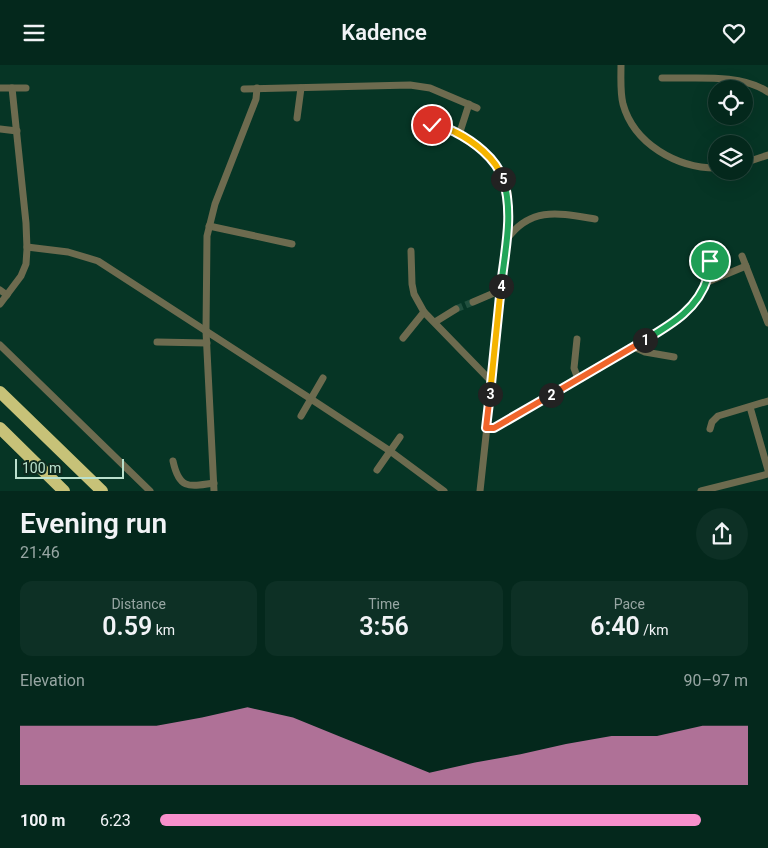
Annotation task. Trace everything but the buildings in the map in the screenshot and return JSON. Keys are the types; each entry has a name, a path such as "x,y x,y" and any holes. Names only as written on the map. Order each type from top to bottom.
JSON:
{"highway":[{"path":"0,392 102,491"},
{"path":"0,428 64,491"}],"street":[{"path":"621,65 623,104 634,126 653,147 664,155 686,165 708,167"},
{"path":"662,78 728,79 759,86 768,92"},
{"path":"244,89 410,85 430,88 477,108"},
{"path":"0,88 26,88"},
{"path":"0,304 21,276 26,264 27,247 12,88"},
{"path":"172,461 174,472 183,483 190,486 214,487 206,331 206,259 209,226 215,204 256,99 257,88"},
{"path":"297,118 301,88"},
{"path":"459,135 469,104"},
{"path":"418,122 454,131 487,154 502,175 508,192 509,208 480,491"},
{"path":"0,129 17,131"},
{"path":"753,160 768,155"},
{"path":"506,240 515,229 544,213 595,219"},
{"path":"209,226 292,243"},
{"path":"27,247 68,252 98,261 390,451 444,491"},
{"path":"411,251 414,294 424,312 474,366 491,381"},
{"path":"742,256 768,323"},
{"path":"486,428 494,428 678,320 695,303 702,292 708,276 710,261"},
{"path":"705,283 746,266"},
{"path":"0,290 7,295"},
{"path":"472,302 501,290"},
{"path":"435,322 456,309"},
{"path":"403,338 424,312"},
{"path":"577,339 574,368 578,379"},
{"path":"157,342 207,343"},
{"path":"0,345 150,491"},
{"path":"634,347 645,352 674,357"},
{"path":"301,416 323,378"},
{"path":"710,429 712,422 718,415 768,401"},
{"path":"750,407 768,470"},
{"path":"377,470 400,437"},
{"path":"701,491 768,474"}],"tunnel":[{"path":"456,309 473,302"}],"route":[{"path":"432,125 454,131 487,154 502,175 508,192 509,223 486,428 494,428 678,320 695,303 702,292 708,276 710,261"}]}
